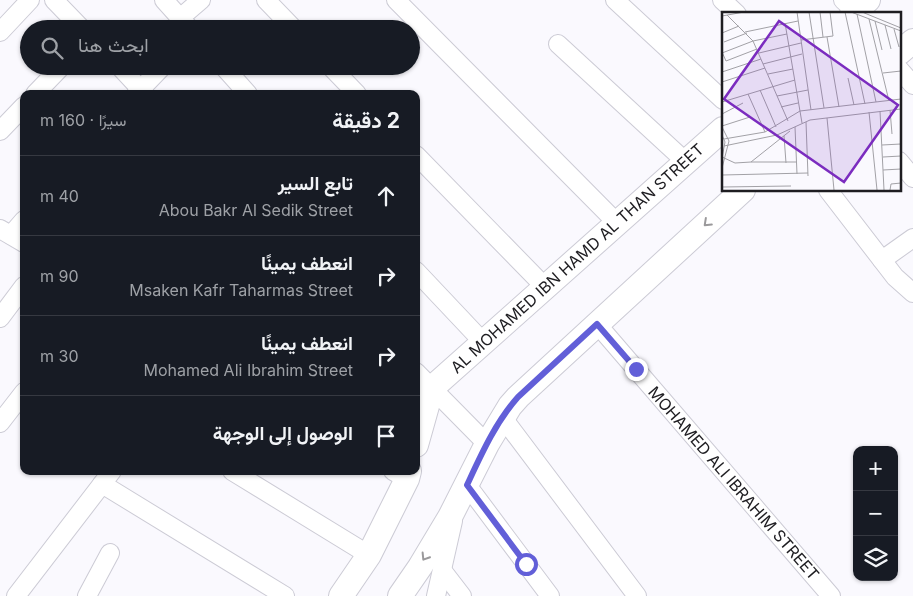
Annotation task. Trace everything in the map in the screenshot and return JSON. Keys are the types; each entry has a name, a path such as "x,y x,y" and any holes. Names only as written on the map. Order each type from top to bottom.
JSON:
{"street":[{"path":"0,32 30,0"},
{"path":"54,0 73,20"},
{"path":"164,0 182,20"},
{"path":"187,20 201,0"},
{"path":"266,0 285,20"},
{"path":"396,0 416,20"},
{"path":"615,0 722,99"},
{"path":"722,0 735,12"},
{"path":"420,24 618,223"},
{"path":"900,52 913,41"},
{"path":"558,44 686,162"},
{"path":"900,70 913,85"},
{"path":"39,90 53,75"},
{"path":"126,75 138,90"},
{"path":"142,90 155,75"},
{"path":"229,75 240,90"},
{"path":"339,75 353,90"},
{"path":"0,131 20,110"},
{"name":"AL MOHAMED IBN HAMD AL THAN STREET","path":"424,380 483,342 722,130"},
{"path":"420,159 545,287"},
{"path":"900,162 913,178"},
{"path":"400,596 428,553 462,494 487,444 510,406 742,191"},
{"path":"829,191 895,277 913,293"},
{"path":"11,236 20,225"},
{"path":"882,260 913,238"},
{"path":"420,276 483,342"},
{"path":"0,318 20,291"},
{"name":"MOHAMED ALI IBRAHIM STREET","path":"597,324 831,596"},
{"path":"424,380 487,444"},
{"path":"420,412 424,380"},
{"path":"0,423 20,397"},
{"path":"502,418 637,596"},
{"path":"239,475 369,555"},
{"path":"341,596 369,555 403,475"},
{"path":"16,596 107,477 286,596"},
{"path":"436,596 462,494"},
{"path":"462,494 550,596"},
{"path":"87,596 110,553"},
{"path":"442,570 462,596"}],"route":[{"path":"526,564 467,485 487,444 510,406 518,397 597,324 636,369"}]}
